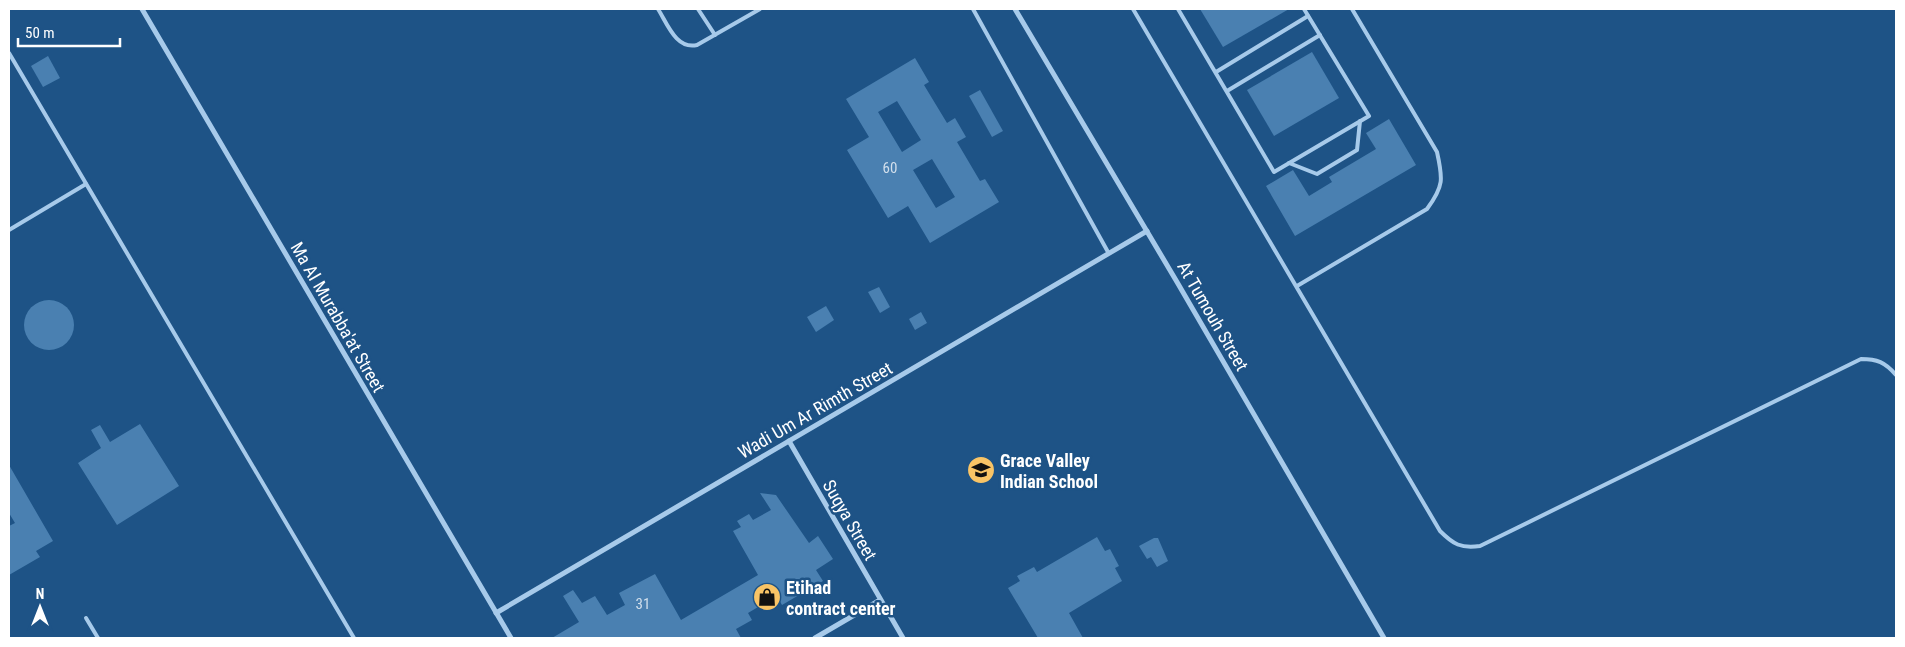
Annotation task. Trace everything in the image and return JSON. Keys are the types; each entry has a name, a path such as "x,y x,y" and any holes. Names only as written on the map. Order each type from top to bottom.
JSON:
{"street":[{"name":"Ma Al Murabba'at Street","path":"142,9 511,638"},
{"name":"At Tumouh Street","path":"1015,9 1147,231 1384,638"},
{"name":"Wadi Um Ar Rimth Street","path":"496,613 1108,252 1147,231"},
{"name":"Suqya Street","path":"789,441 903,638"},
{"path":"815,638 880,600"}],"lane":[{"path":"658,9 676,38 683,45 697,45 760,9"},
{"path":"698,9 715,35"},
{"path":"973,9 1108,252"},
{"path":"1133,9 1440,531 1453,544 1466,548 1480,546 1861,359 1876,359 1888,365 1896,375"},
{"path":"1178,9 1274,172 1369,116 1304,9"},
{"path":"1297,286 1427,209 1439,193 1442,177 1437,152 1352,9"},
{"path":"1216,72 1308,16"},
{"path":"1227,91 1320,36"},
{"path":"9,53 354,638"},
{"path":"1289,163 1317,174 1357,150 1360,121"},
{"path":"9,230 86,184"},
{"path":"86,618 98,638"}],"building":[{"path":"1200,9 1289,9 1223,47"},
{"path":"1312,52 1339,98 1274,136 1247,90"},
{"path":"48,56 60,78 43,87 31,66"},
{"path":"915,58 929,82 924,85 947,123 955,118 966,137 957,142 980,181 985,179 999,202 930,243 908,206 888,218 847,150 869,137 846,99","holes":["897,101 921,140 902,152 878,112","932,159 955,197 936,208 913,170"]},
{"path":"980,90 1003,131 992,137 969,96"},
{"path":"1389,119 1416,165 1295,236 1266,186 1293,170 1309,196 1332,182 1329,177 1376,149 1366,133"},
{"path":"879,287 890,307 880,313 868,292"},
{"path":"44,300 54,300 67,307 74,320 74,330 67,343 54,350 44,350 35,346 28,339 24,330 24,320 28,311 35,304"},
{"path":"826,306 834,320 816,332 807,317"},
{"path":"921,312 927,323 915,330 909,319"},
{"path":"140,424 179,486 117,525 78,463 101,448 91,430 100,425 110,442"},
{"path":"9,465 53,541 36,551 40,557 9,575 9,526 15,523 9,513"},
{"path":"760,493 776,495 809,543 818,536 833,559 816,570 823,581 782,605 777,596 748,613 752,620 736,629 741,638 552,638 579,622 563,596 573,590 582,603 595,596 607,615 625,605 619,593 655,574 681,620 758,575 733,531 741,527 737,521 749,514 753,520 771,510"},
{"path":"1097,537 1105,551 1110,549 1119,566 1115,568 1122,581 1069,613 1083,638 1038,638 1008,588 1020,581 1017,576 1034,567 1037,572"},
{"path":"1154,538 1158,538 1168,561 1157,567 1151,557 1147,559 1139,546"}],"place":[{"name":"Grace Valley Indian School","path":"981,470"},
{"name":"Etihad contract center","path":"767,597"}]}
